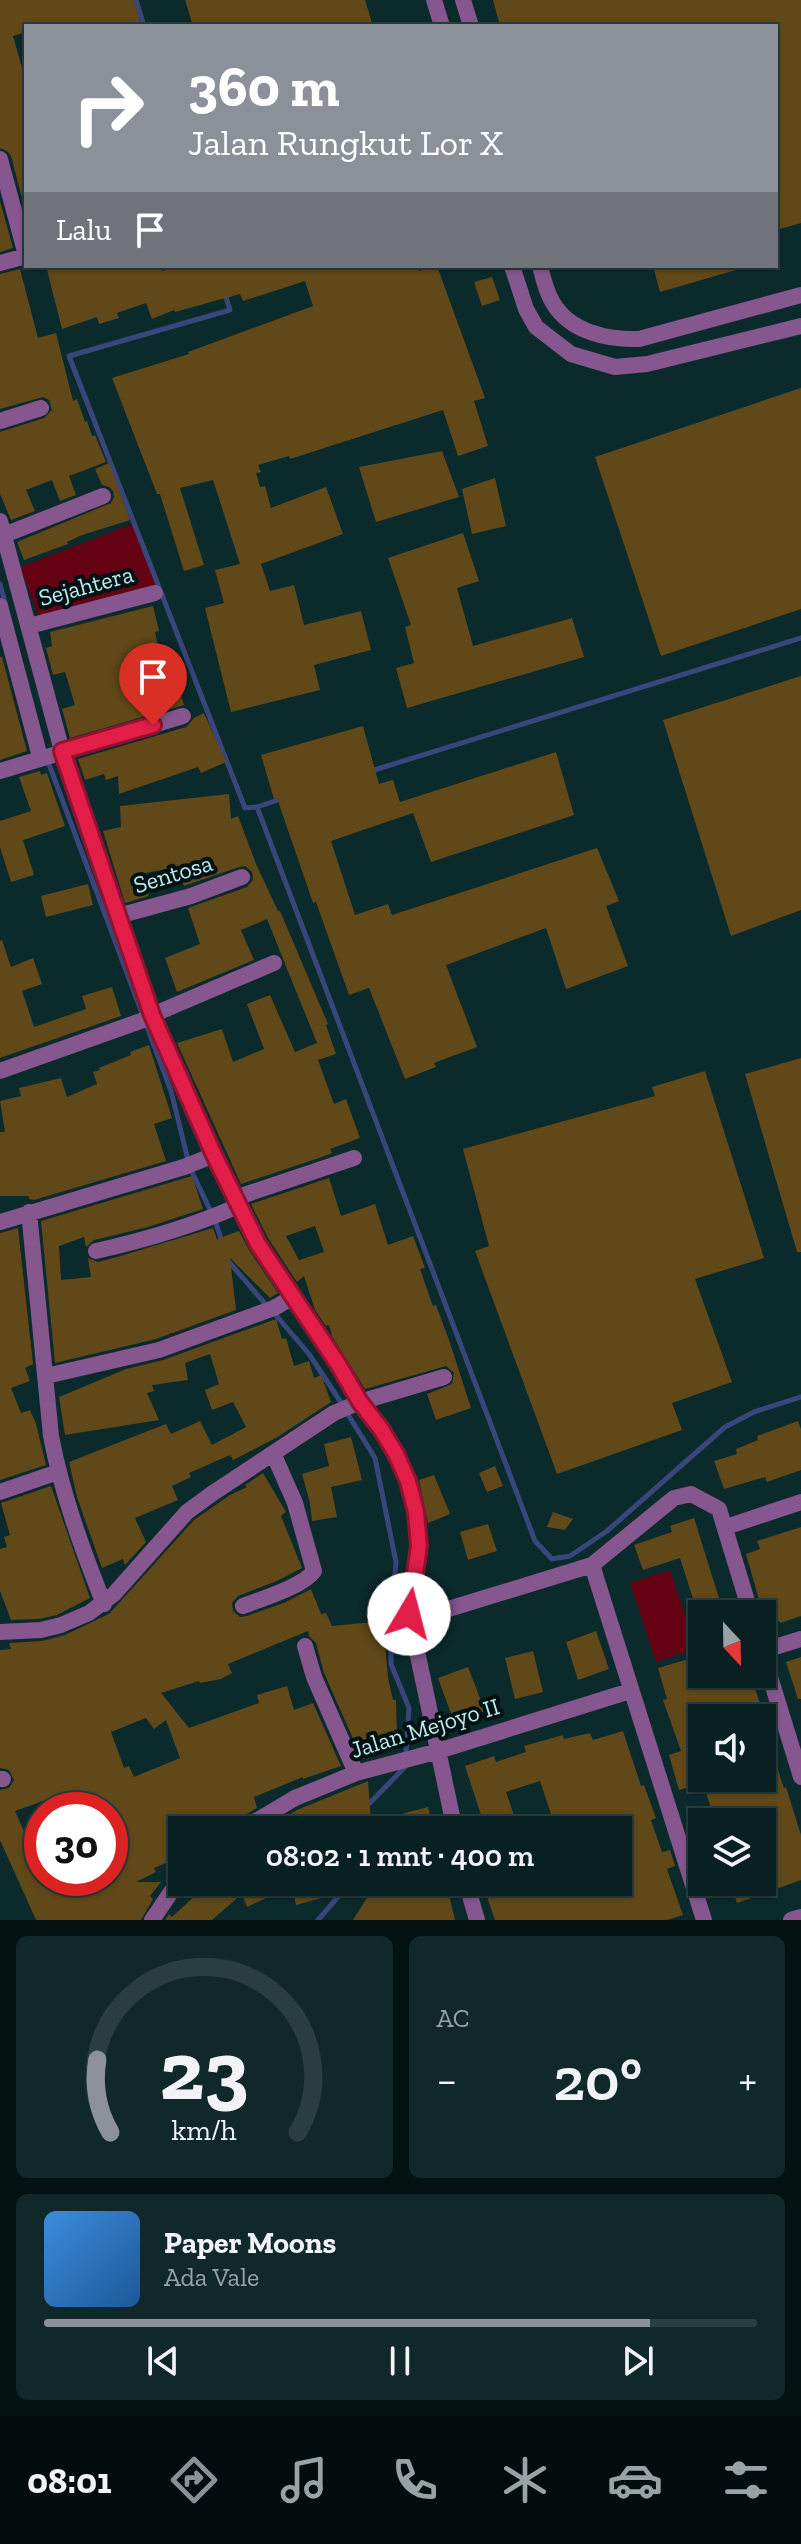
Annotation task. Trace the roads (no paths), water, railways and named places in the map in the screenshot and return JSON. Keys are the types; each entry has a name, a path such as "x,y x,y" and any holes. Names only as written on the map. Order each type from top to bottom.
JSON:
{"street":[{"path":"434,0 441,24"},
{"path":"463,0 470,24"},
{"path":"0,159 24,248"},
{"path":"0,263 24,256"},
{"path":"513,268 526,309 536,327 571,354 615,367 647,364 801,326"},
{"path":"541,268 547,291 558,310 583,328 617,340 639,339 801,295"},
{"path":"0,421 41,408"},
{"path":"50,754 29,626 2,528 103,496"},
{"name":"Sejahtera","path":"29,626 155,593"},
{"path":"0,606 50,754 118,916 147,1018 258,1244 338,1364 356,1404 396,1454 408,1481 416,1512 419,1546 409,1614 452,1816"},
{"path":"0,771 183,716"},
{"name":"Sentosa","path":"118,916 191,896 242,877"},
{"path":"0,1071 147,1018 274,963"},
{"path":"0,1222 214,1155"},
{"path":"96,1251 216,1215 237,1202 354,1158"},
{"path":"29,1212 46,1376 45,1395 58,1472 80,1543 104,1604"},
{"path":"46,1376 159,1350 270,1309 293,1297"},
{"path":"0,1632 41,1630 61,1625 104,1604 187,1512 273,1453 334,1413 444,1377"},
{"path":"243,1606 312,1576 314,1571 295,1503 273,1453"},
{"path":"0,1492 58,1472"},
{"path":"429,1615 592,1565 680,1494 691,1494 719,1509 747,1600"},
{"path":"726,1527 801,1502"},
{"path":"592,1565 704,1920"},
{"path":"776,1647 801,1639"},
{"path":"305,1646 314,1677 356,1773"},
{"path":"773,1688 801,1777"},
{"name":"Jalan Mejoyo II","path":"265,1816 295,1798 356,1773 438,1751 630,1691"},
{"path":"152,1920 168,1896"},
{"path":"470,1896 477,1920"},
{"path":"791,1920 801,1917"}],"waterway":[{"path":"136,0 143,24"},
{"path":"225,294 230,310 69,356 245,808 281,799"},
{"path":"0,584 6,606"},
{"path":"371,771 801,638"},
{"path":"47,759 171,1091 190,1168 222,1241"},
{"path":"257,807 535,1541 552,1559 570,1556 607,1531 725,1427 754,1412 801,1397"},
{"path":"229,1262 267,1306"},
{"path":"274,1313 309,1354 342,1404"},
{"path":"347,1413 375,1458 396,1562 391,1664 409,1708 405,1767 365,1808"},
{"path":"318,1920 339,1896"}]}
